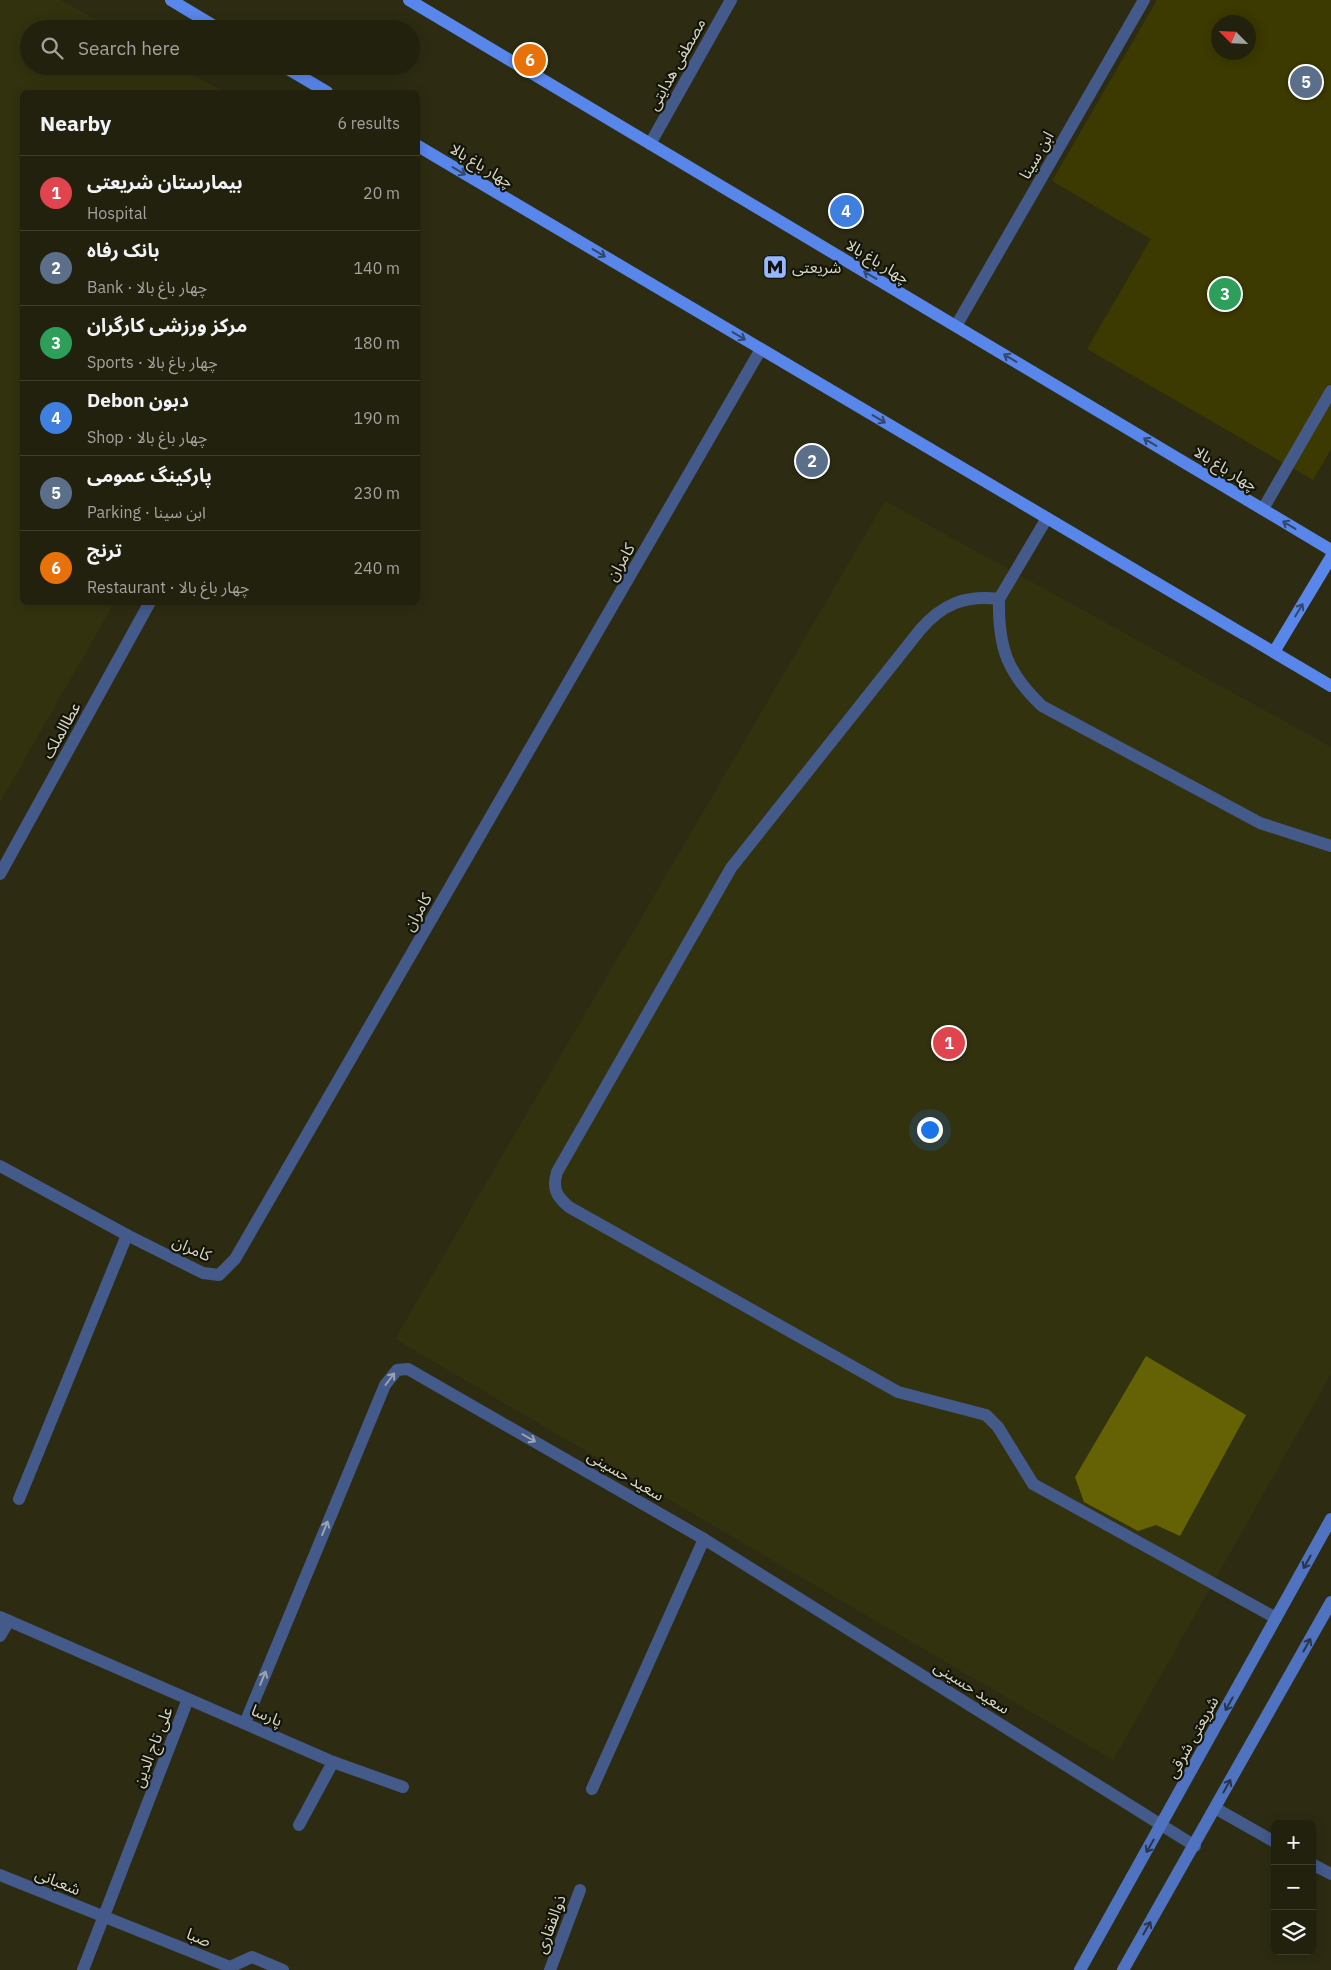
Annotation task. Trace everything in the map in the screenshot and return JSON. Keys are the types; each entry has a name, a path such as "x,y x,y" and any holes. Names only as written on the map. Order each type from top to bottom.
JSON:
{"main road":[{"path":"171,0 204,20"},
{"name":"چهار باغ بالا","path":"409,0 1331,550"},
{"path":"298,75 324,90"},
{"name":"چهار باغ بالا","path":"420,147 1331,686"},
{"path":"1274,652 1331,557"},
{"name":"شریعتی شرقی","path":"1080,1970 1162,1826 1331,1519"},
{"path":"1123,1970 1195,1846 1331,1602"}],"street":[{"name":"مصطفی هدایتی","path":"650,144 731,0"},
{"name":"ابن سینا","path":"956,326 1144,0"},
{"name":"کامران","path":"0,1166 126,1235 203,1273 219,1275 235,1259 761,349"},
{"path":"1264,509 1331,391"},
{"path":"1047,518 999,599 998,623 1001,643 1015,676 1042,706 1260,823 1331,846"},
{"path":"999,599 973,598 958,600 930,618 732,868 557,1172 554,1182 555,1192 569,1207 898,1392 986,1415 998,1427 1033,1484 1276,1618"},
{"name":"عطاالملک","path":"0,874 148,605"},
{"path":"19,1499 126,1235"},
{"name":"سعید حسینی","path":"245,1723 385,1385 397,1370 408,1368 704,1539 1195,1846"},
{"path":"592,1789 704,1539"},
{"path":"0,1636 5,1619"},
{"name":"علی تاج الدین","path":"5,1619 188,1699 82,1970"},
{"name":"پارسا","path":"188,1699 333,1762 403,1787"},
{"path":"299,1825 333,1762"},
{"path":"1215,1808 1271,1840"},
{"path":"1314,1865 1331,1874"},
{"name":"شعبانی","path":"0,1875 103,1917"},
{"name":"ذوالفقاری","path":"550,1970 580,1890"},
{"name":"صبا","path":"103,1917 230,1967 252,1957 282,1970"}],"shaded area":[{"path":"0,0 61,0 96,20 20,20 20,75 194,75 220,90 20,90 20,605 113,605 0,802"},
{"path":"1157,0 1331,0 1331,449 1313,480 1087,349 1151,239 1052,181"},
{"path":"885,501 1331,747 1331,1374 1113,1760 395,1339"}],"building":[{"path":"1146,1356 1246,1415 1180,1536 1156,1525 1138,1531 1084,1502 1075,1477"}],"place":[{"name":"ترنج","path":"530,60"},
{"name":"پارکینگ عمومی","path":"1306,82"},
{"name":"Debon دبون","path":"846,211"},
{"name":"شریعتی","path":"775,267"},
{"name":"مرکز ورزشی کارگران","path":"1225,294"},
{"name":"بانک رفاه","path":"812,461"},
{"name":"بیمارستان شریعتی","path":"949,1043"}]}
